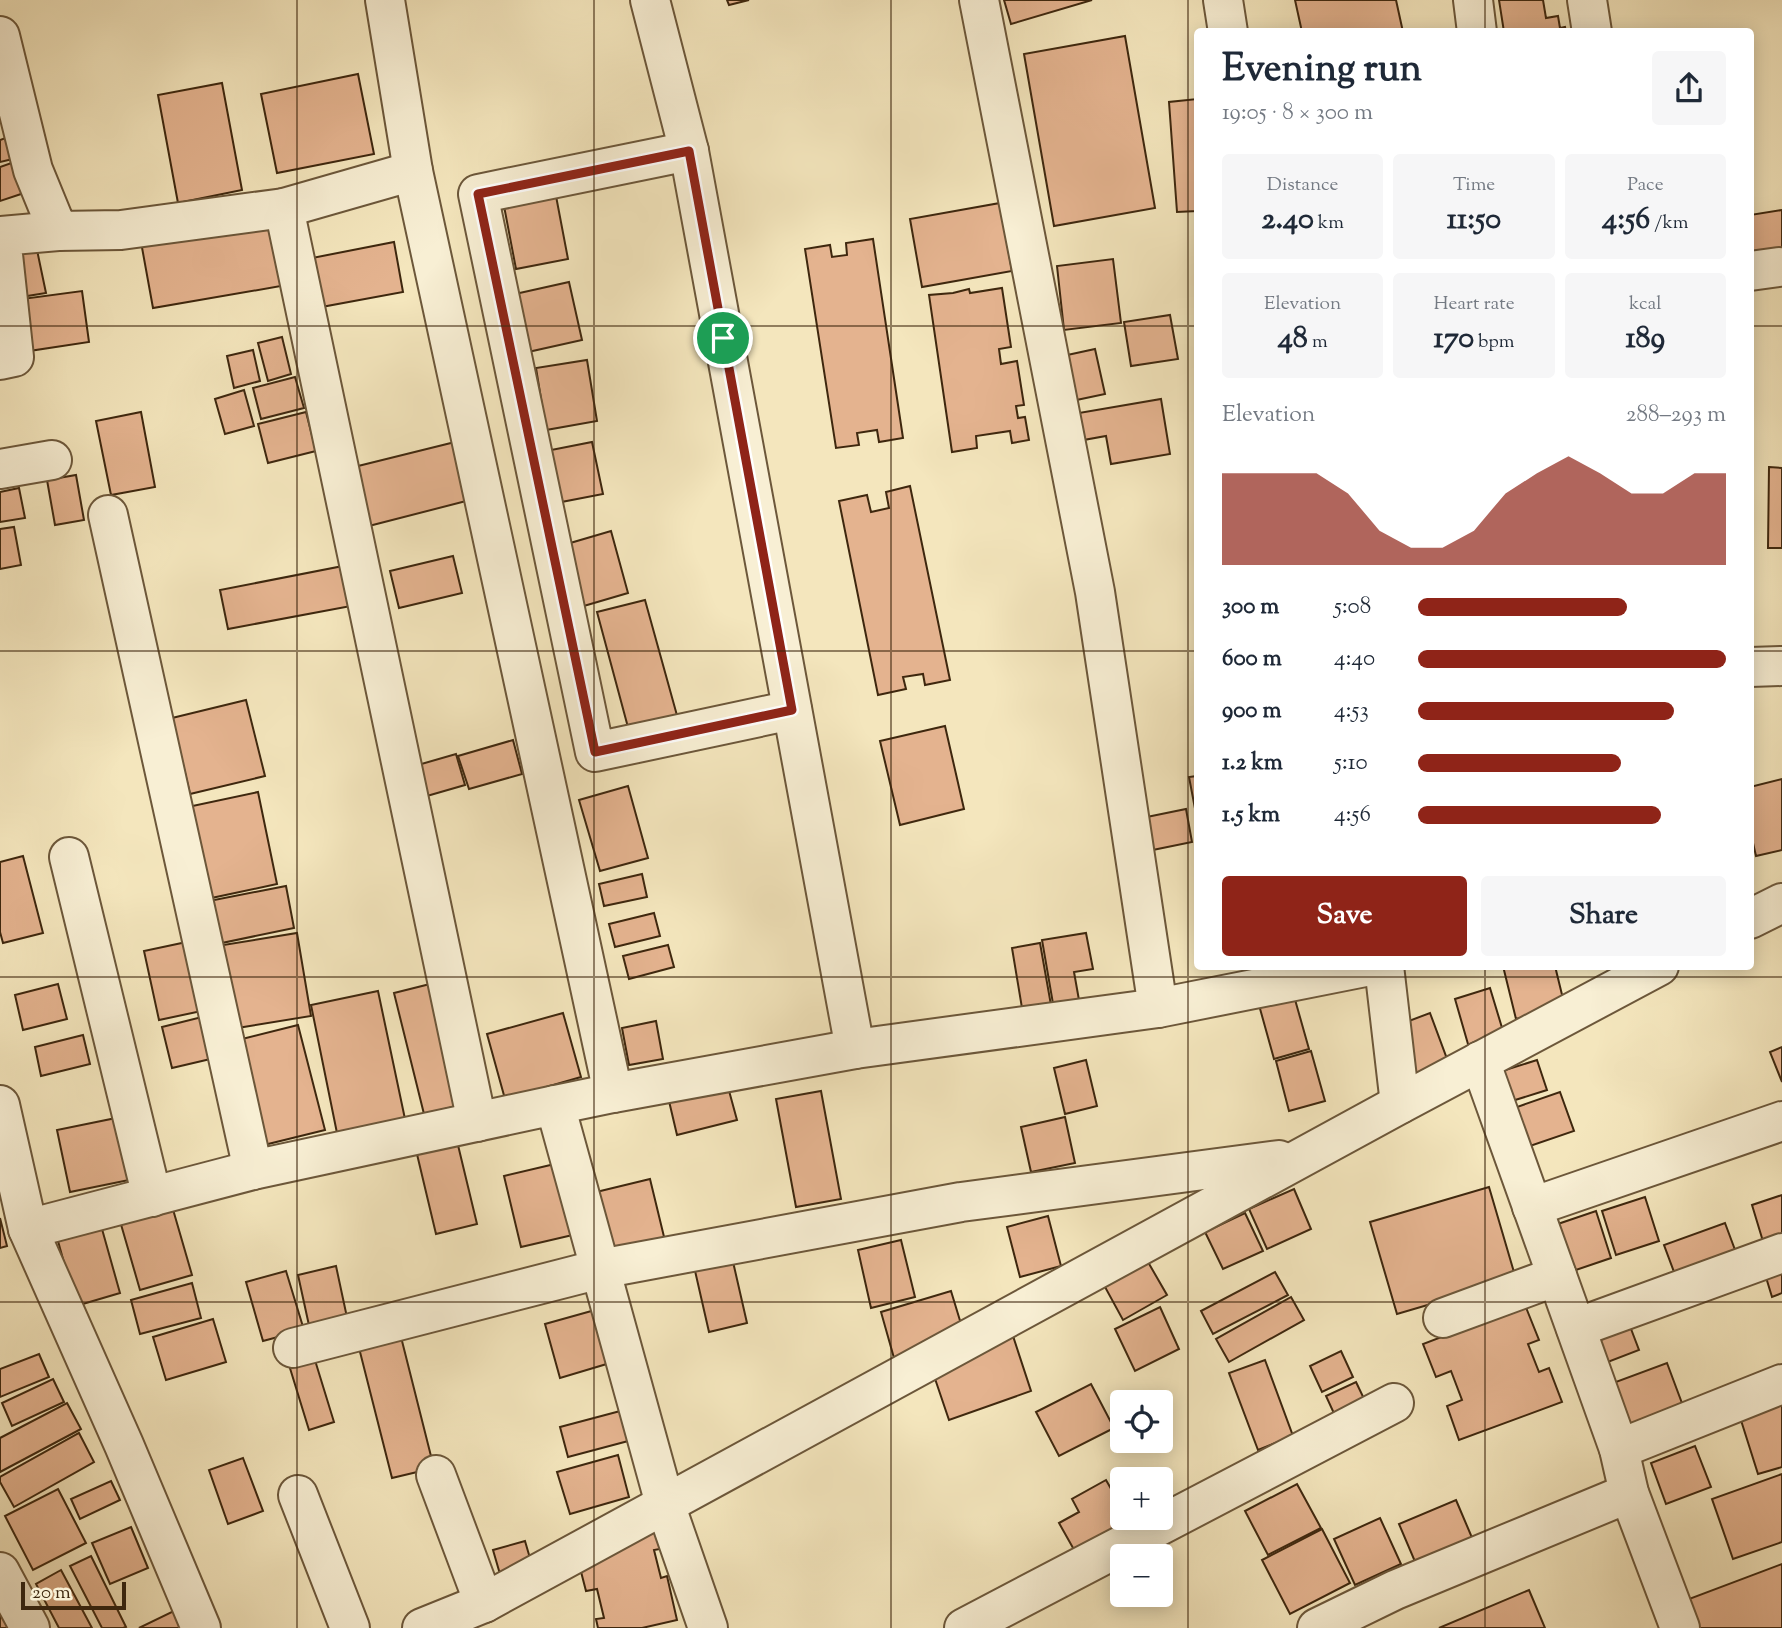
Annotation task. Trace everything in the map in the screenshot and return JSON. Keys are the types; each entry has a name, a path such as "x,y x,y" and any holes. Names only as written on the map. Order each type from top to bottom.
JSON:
{"street":[{"path":"386,0 413,171 612,1093"},
{"path":"650,0 689,151 855,1049"},
{"path":"979,0 1095,592 1158,1007"},
{"path":"1223,0 1227,28"},
{"path":"1473,0 1476,28"},
{"path":"1587,0 1591,28"},
{"path":"0,36 33,170 58,231"},
{"path":"689,151 478,194 595,752 792,710"},
{"path":"0,360 14,357 1,236 58,231 121,230 284,208 413,171"},
{"path":"284,208 477,1122"},
{"path":"0,469 52,460"},
{"path":"108,515 253,1170"},
{"path":"1754,667 1782,666"},
{"path":"69,857 152,1197"},
{"path":"28,1229 253,1170 612,1093 855,1049 1158,1007 1349,970"},
{"path":"1384,970 1400,1104"},
{"path":"422,1628 484,1603 1302,1157 1651,970"},
{"path":"1480,1061 1619,1449 1629,1493 1680,1628"},
{"path":"0,1105 28,1229 124,1445 201,1628"},
{"path":"555,1105 665,1504 708,1628"},
{"path":"1532,1207 1782,1121"},
{"path":"293,1348 600,1269 961,1202 1302,1157"},
{"path":"1576,1328 1782,1253"},
{"path":"1443,1318 1557,1276"},
{"path":"1619,1449 1782,1384"},
{"path":"964,1628 1394,1403"},
{"path":"436,1475 484,1603"},
{"path":"1317,1628 1395,1590 1629,1493"},
{"path":"298,1495 350,1628"},
{"path":"0,1572 30,1628"}],"building":[{"path":"727,0 749,0 729,5"},
{"path":"1004,0 1092,0 1011,24"},
{"path":"1295,0 1396,0 1402,28 1301,28"},
{"path":"1499,0 1543,0 1546,18 1558,16 1560,28 1503,28"},
{"path":"1125,36 1155,208 1054,226 1024,54"},
{"path":"358,74 374,154 277,173 261,94"},
{"path":"222,83 242,190 178,203 158,95"},
{"path":"1194,99 1194,211 1177,212 1169,102"},
{"path":"11,136 17,158 0,162 0,140"},
{"path":"17,161 27,192 0,201 0,167"},
{"path":"556,196 568,259 516,269 504,206"},
{"path":"1000,203 1012,271 922,287 910,219"},
{"path":"1782,210 1782,253 1754,257 1754,214"},
{"path":"270,219 281,286 153,308 141,242"},
{"path":"873,239 903,438 879,442 877,430 857,433 859,445 836,448 805,249 830,245 832,257 847,255 846,243"},
{"path":"394,242 403,292 316,308 307,259"},
{"path":"37,250 46,293 21,297 13,255"},
{"path":"1113,259 1121,323 1064,330 1057,266"},
{"path":"569,282 582,340 528,352 515,294"},
{"path":"1002,288 1011,347 999,349 1001,364 1017,361 1024,405 1016,406 1018,418 1025,417 1029,440 1012,443 1010,431 976,436 977,448 952,452 929,295 969,289 970,293"},
{"path":"82,291 89,342 29,351 22,299"},
{"path":"1170,315 1178,359 1131,366 1124,322"},
{"path":"282,337 291,374 268,381 258,343"},
{"path":"1095,349 1105,394 1067,402 1058,357"},
{"path":"253,350 260,381 234,388 227,356"},
{"path":"587,360 597,421 546,430 536,368"},
{"path":"295,377 304,408 261,419 253,388"},
{"path":"244,390 254,426 225,434 215,399"},
{"path":"1161,399 1170,454 1111,464 1106,436 1078,441 1073,414"},
{"path":"141,412 155,487 111,495 96,421"},
{"path":"306,412 316,451 268,463 258,424"},
{"path":"455,442 470,500 365,527 350,468"},
{"path":"592,442 603,494 551,504 541,452"},
{"path":"1769,467 1782,468 1782,548 1768,548"},
{"path":"76,475 84,520 55,525 47,480"},
{"path":"910,486 950,680 925,685 923,674 903,677 906,689 878,695 839,501 867,495 871,512 889,508 886,492"},
{"path":"19,488 25,518 0,522 0,492"},
{"path":"14,527 21,565 0,569 0,529"},
{"path":"611,531 628,593 577,608 560,546"},
{"path":"453,556 462,593 399,608 390,571"},
{"path":"343,566 351,606 228,629 220,590"},
{"path":"645,600 678,719 629,731 597,612"},
{"path":"246,700 265,776 190,794 172,718"},
{"path":"945,726 964,809 900,825 880,741"},
{"path":"513,740 522,774 469,789 458,756"},
{"path":"456,754 465,785 420,798 411,767"},
{"path":"1194,776 1194,803 1189,777"},
{"path":"1782,779 1782,850 1756,856 1754,847 1754,786"},
{"path":"628,786 648,858 600,871 579,800"},
{"path":"258,792 277,884 202,900 183,808"},
{"path":"1186,809 1192,842 1138,853 1132,820"},
{"path":"23,856 43,933 3,943 0,932 0,862"},
{"path":"642,874 647,897 604,906 599,884"},
{"path":"286,886 294,928 217,944 209,901"},
{"path":"654,913 660,936 615,947 609,924"},
{"path":"297,933 311,1016 231,1029 217,946"},
{"path":"1086,933 1093,969 1074,972 1082,1017 1056,1021 1042,940"},
{"path":"196,940 211,1009 159,1020 144,951"},
{"path":"1040,943 1054,1022 1025,1026 1012,948"},
{"path":"668,945 674,967 629,979 623,956"},
{"path":"1504,970 1556,970 1565,1007 1516,1019"},
{"path":"58,984 67,1019 23,1030 15,995"},
{"path":"430,984 461,1105 424,1114 394,993"},
{"path":"1490,988 1506,1041 1470,1051 1455,999"},
{"path":"378,991 405,1119 337,1133 311,1005"},
{"path":"1294,996 1309,1049 1274,1059 1259,1005"},
{"path":"563,1013 581,1077 505,1099 487,1034"},
{"path":"1430,1013 1450,1067 1413,1080 1393,1027"},
{"path":"210,1015 219,1057 172,1068 162,1027"},
{"path":"656,1021 663,1059 629,1065 622,1028"},
{"path":"298,1025 325,1130 264,1145 238,1040"},
{"path":"83,1035 90,1064 41,1076 35,1047"},
{"path":"1782,1047 1782,1082 1770,1052"},
{"path":"1311,1051 1325,1101 1289,1111 1276,1061"},
{"path":"1086,1060 1097,1106 1065,1114 1054,1068"},
{"path":"1537,1060 1547,1090 1512,1101 1502,1071"},
{"path":"728,1087 737,1120 677,1135 669,1101"},
{"path":"821,1091 841,1199 796,1207 776,1099"},
{"path":"1560,1092 1574,1131 1530,1146 1517,1107"},
{"path":"1065,1117 1075,1163 1031,1172 1021,1127"},
{"path":"116,1118 129,1180 70,1192 57,1130"},
{"path":"457,1141 477,1224 436,1234 416,1150"},
{"path":"559,1163 577,1234 521,1247 504,1176"},
{"path":"650,1179 666,1245 604,1261 588,1194"},
{"path":"1489,1187 1516,1279 1397,1314 1370,1222"},
{"path":"1294,1189 1311,1229 1267,1249 1249,1209"},
{"path":"1782,1195 1782,1243 1765,1248 1752,1205"},
{"path":"1645,1197 1659,1241 1616,1255 1602,1211"},
{"path":"172,1206 192,1275 140,1290 120,1221"},
{"path":"1596,1211 1611,1258 1567,1273 1552,1226"},
{"path":"1245,1213 1263,1251 1223,1269 1205,1232"},
{"path":"1048,1216 1061,1266 1020,1277 1007,1227"},
{"path":"0,1218 7,1246 0,1248"},
{"path":"1725,1223 1738,1258 1677,1280 1664,1245"},
{"path":"102,1229 120,1293 76,1306 58,1241"},
{"path":"901,1240 915,1297 871,1308 858,1250"},
{"path":"731,1253 747,1323 709,1332 693,1262"},
{"path":"1148,1262 1167,1295 1123,1320 1105,1287"},
{"path":"336,1266 348,1322 310,1330 298,1275"},
{"path":"1782,1269 1782,1293 1772,1297 1765,1274"},
{"path":"286,1271 304,1330 263,1341 246,1282"},
{"path":"1275,1272 1288,1295 1213,1334 1201,1311"},
{"path":"192,1283 201,1318 140,1334 131,1300"},
{"path":"951,1291 965,1337 894,1358 881,1312"},
{"path":"1291,1297 1304,1320 1229,1362 1216,1339"},
{"path":"1525,1305 1539,1340 1528,1344 1539,1372 1549,1368 1562,1402 1459,1440 1447,1406 1462,1400 1451,1371 1436,1377 1423,1344"},
{"path":"1160,1307 1179,1349 1135,1371 1115,1329"},
{"path":"595,1310 610,1363 560,1378 545,1324"},
{"path":"213,1319 226,1362 166,1380 153,1337"},
{"path":"1628,1321 1639,1350 1600,1365 1589,1337"},
{"path":"400,1333 434,1468 392,1478 358,1344"},
{"path":"1013,1336 1031,1391 949,1420 930,1364"},
{"path":"1341,1351 1353,1377 1322,1392 1310,1366"},
{"path":"39,1354 49,1377 0,1397 0,1369"},
{"path":"314,1357 334,1422 309,1430 289,1365"},
{"path":"1265,1360 1293,1436 1258,1450 1229,1373"},
{"path":"1667,1363 1686,1414 1633,1435 1613,1383"},
{"path":"53,1379 64,1402 12,1426 2,1403"},
{"path":"1356,1382 1367,1405 1337,1420 1326,1396"},
{"path":"1091,1384 1110,1420 1110,1430 1059,1456 1036,1412"},
{"path":"1782,1400 1782,1467 1758,1474 1739,1414"},
{"path":"67,1403 81,1429 0,1472 0,1438"},
{"path":"624,1410 632,1440 568,1457 560,1427"},
{"path":"79,1433 94,1462 14,1507 0,1482 0,1477"},
{"path":"1695,1446 1711,1487 1666,1504 1651,1463"},
{"path":"618,1455 629,1497 570,1514 557,1472"},
{"path":"243,1458 263,1511 228,1524 209,1470"},
{"path":"1782,1474 1782,1542 1733,1559 1712,1499"},
{"path":"1106,1480 1110,1487 1110,1530 1135,1530 1077,1555 1059,1523 1079,1512 1072,1499"},
{"path":"111,1481 120,1500 80,1519 71,1499"},
{"path":"1297,1484 1321,1528 1268,1555 1245,1511"},
{"path":"58,1489 86,1543 33,1570 5,1516"},
{"path":"1456,1500 1473,1540 1416,1564 1399,1524"},
{"path":"1380,1518 1401,1564 1355,1585 1334,1539"},
{"path":"655,1525 660,1549 654,1550 661,1578 667,1576 677,1620 642,1628 598,1628 596,1619 604,1618 597,1589 586,1591 578,1560"},
{"path":"131,1527 148,1568 110,1584 92,1543"},
{"path":"1322,1529 1350,1583 1290,1614 1262,1560"},
{"path":"525,1541 534,1572 502,1581 493,1550"},
{"path":"91,1556 126,1627 102,1628 70,1566"},
{"path":"1782,1564 1782,1628 1690,1628 1681,1602"},
{"path":"61,1570 92,1628 59,1628 36,1584"},
{"path":"1529,1590 1545,1628 1439,1628"},
{"path":"0,1594 9,1628 0,1628"},
{"path":"182,1607 192,1628 139,1628"}],"route":[{"path":"689,151 723,338 792,710 595,752 478,194 689,151"}]}
